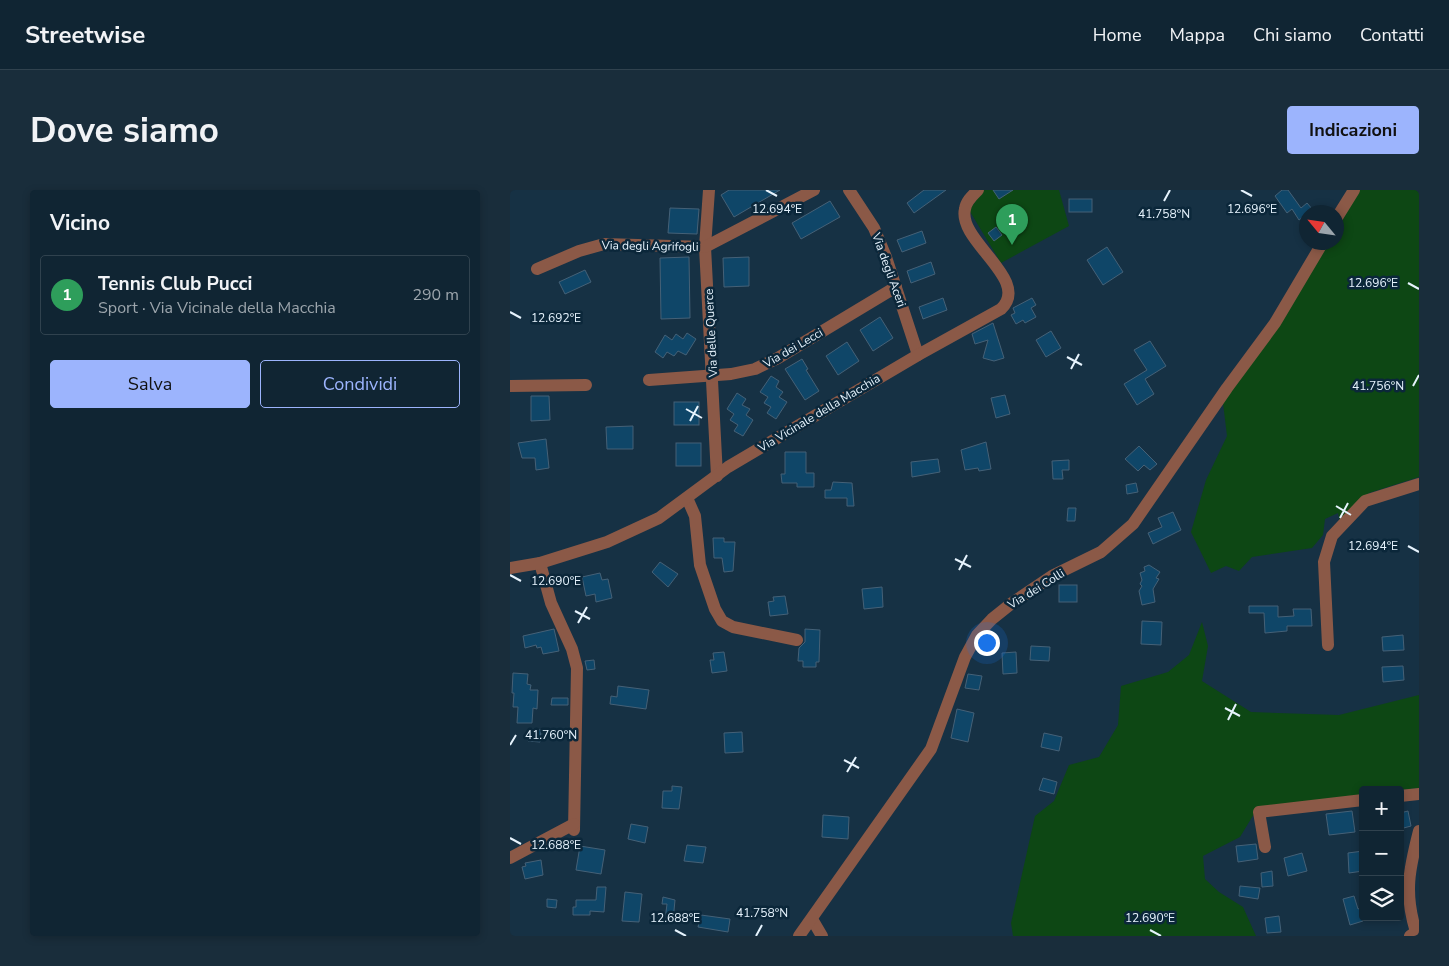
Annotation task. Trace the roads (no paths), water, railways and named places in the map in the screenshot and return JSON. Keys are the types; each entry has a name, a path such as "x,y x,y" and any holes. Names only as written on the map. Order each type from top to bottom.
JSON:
{"street":[{"name":"Via delle Querce","path":"709,190 706,248 717,476"},
{"name":"Via degli Agrifogli","path":"537,269 579,251 604,244 706,248 814,190"},
{"name":"Via degli Aceri","path":"850,190 874,228 886,257 918,355"},
{"name":"Via Vicinale della Macchia","path":"510,568 540,563 607,542 659,518 728,467 918,355 999,311 1009,299 1007,282 966,223 965,208 978,190"},
{"path":"1344,206 1354,190"},
{"name":"Via dei Colli","path":"799,936 931,749 965,657 980,631 1002,610 1040,583 1101,552 1133,524 1227,388 1275,323 1318,250"},
{"name":"Via dei Lecci","path":"649,380 749,371 772,362 896,286"},
{"path":"510,386 586,385"},
{"path":"1328,645 1324,562 1332,536 1365,501 1419,484"},
{"path":"687,498 695,516 700,565 722,621 733,627 797,640"},
{"path":"510,858 574,827 577,668 572,649 551,603 540,563"},
{"path":"1404,796 1419,794"},
{"path":"1265,847 1259,812 1359,800"},
{"path":"1410,936 1416,932 1410,912 1408,884 1419,831"},
{"path":"812,919 822,936"}],"place":[{"name":"Tennis Club Pucci","path":"1012,245"}]}
